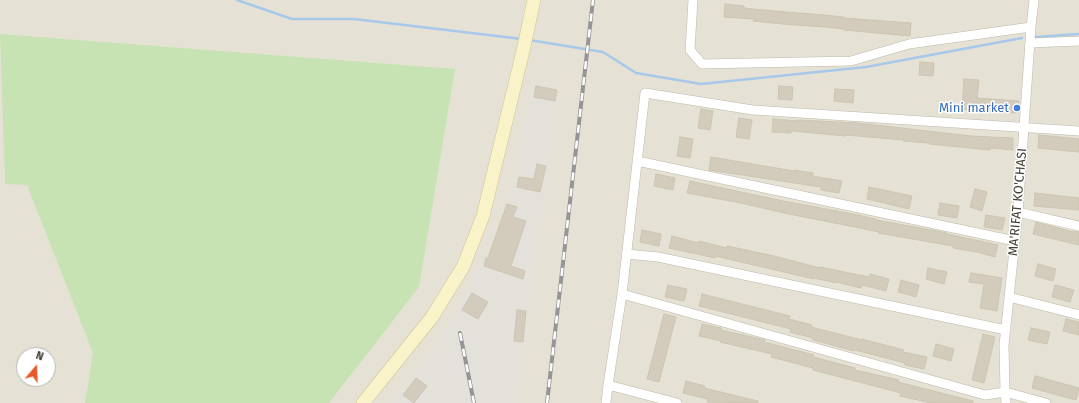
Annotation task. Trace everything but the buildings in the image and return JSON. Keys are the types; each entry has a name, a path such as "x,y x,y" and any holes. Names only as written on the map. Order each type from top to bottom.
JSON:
{"main road":[{"path":"363,403 432,317 463,267 483,216 534,0"}],"street":[{"path":"693,0 690,50 702,64 851,61 909,44 1031,27"},
{"name":"MA'RIFAT KO'CHASI","path":"1006,403 1004,345 1018,212 1034,0"},
{"path":"1030,43 1079,41"},
{"path":"606,403 622,294 645,93 754,110 1079,132"},
{"path":"637,161 1015,241"},
{"path":"1018,212 1079,226"},
{"path":"626,254 658,257 1006,330"},
{"path":"622,294 985,395 1005,392 1046,403"},
{"path":"1009,297 1079,315"},
{"path":"608,385 677,403"}],"shaded area":[{"path":"0,0 1079,0 1079,403 0,403"},
{"path":"533,83 559,89 516,403 390,403 441,339 507,214"}],"green space":[{"path":"0,34 455,69 419,287 329,403 85,403 93,353 27,185 5,184"}],"waterway":[{"path":"237,0 292,19 354,19 522,39"},
{"path":"1036,37 1079,34"},
{"path":"529,40 603,52 636,73 701,84 866,67 1022,38"}],"railway":[{"path":"547,403 593,0"},
{"path":"460,333 474,403"}],"place":[{"name":"Mini market","path":"1017,108"}]}
